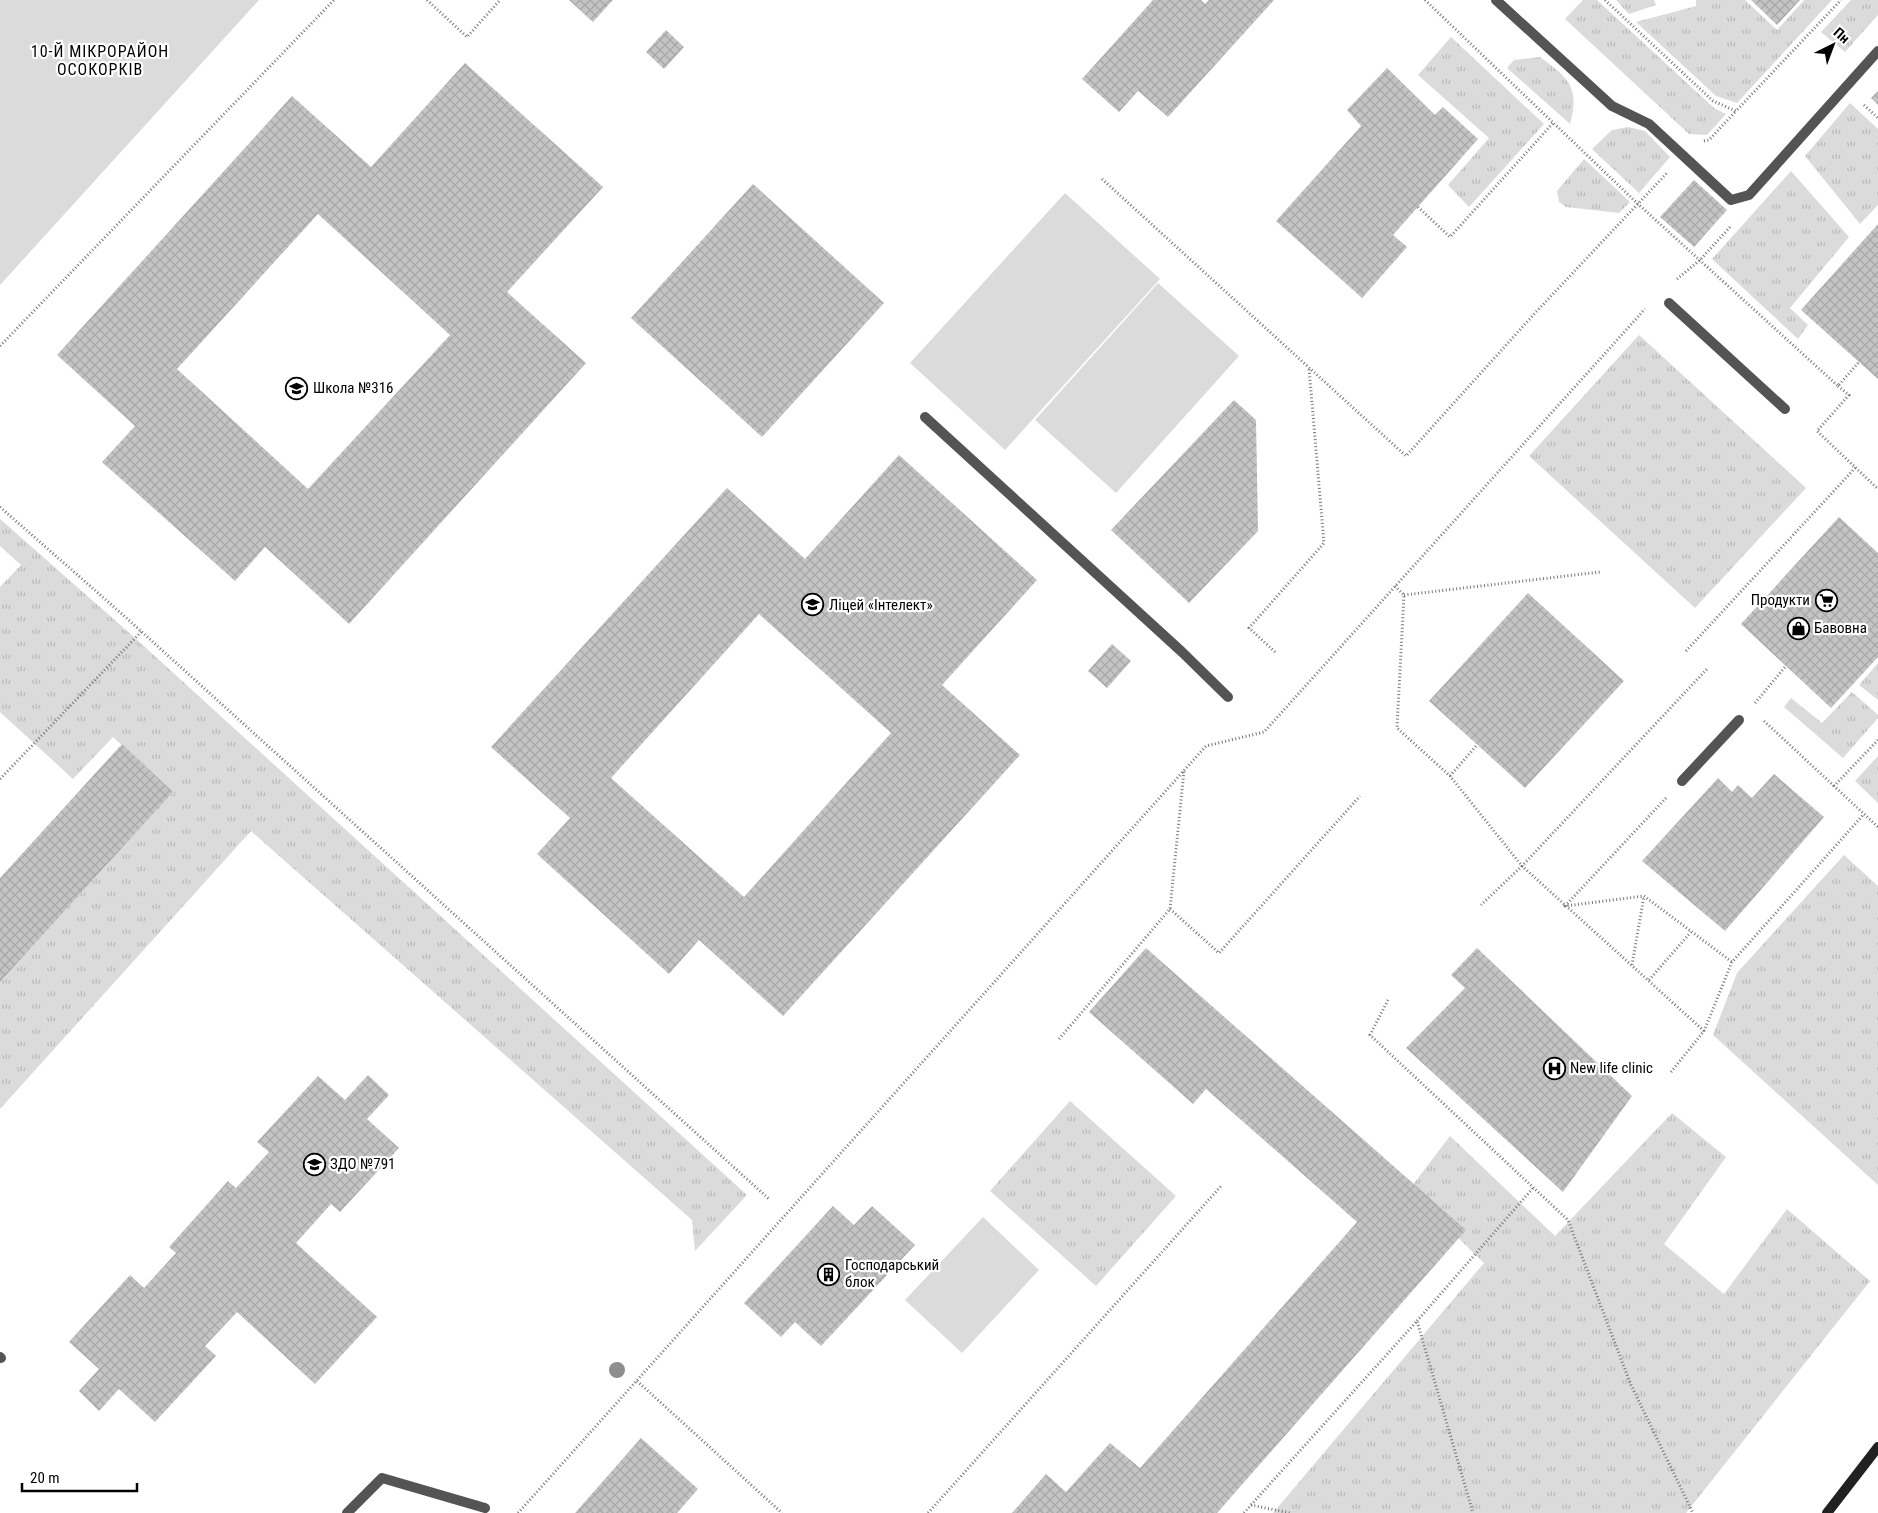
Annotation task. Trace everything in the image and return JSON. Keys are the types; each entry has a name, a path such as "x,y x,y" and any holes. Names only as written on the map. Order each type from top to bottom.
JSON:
{"street":[{"path":"1827,1513 1878,1447"}],"lane":[{"path":"1496,0 1612,106 1648,124 1731,200 1749,195 1878,51"},
{"path":"1669,302 1785,409"},
{"path":"925,417 1228,697"},
{"path":"1682,781 1739,720"},
{"path":"347,1513 382,1478 485,1508"}],"path":[{"path":"0,346 334,0"},
{"path":"427,0 467,37 500,0"},
{"path":"1425,0 1638,204 1849,395 1817,431 1878,489"},
{"path":"1605,0 1713,101 1736,111"},
{"path":"1102,179 1406,456 1638,204 1698,143 1709,140 1841,0"},
{"path":"1418,207 1450,237 1554,122"},
{"path":"1672,282 1700,260 1733,224"},
{"path":"518,1513 1206,746 1264,732 1645,308"},
{"path":"1838,386 1859,362"},
{"path":"1275,652 1249,628 1324,543 1309,368"},
{"path":"1686,651 1856,467"},
{"path":"0,507 142,631 770,1199"},
{"path":"1404,595 1600,572"},
{"path":"1395,586 1404,595 1397,728 1450,776 1522,866 1704,1031"},
{"path":"0,779 142,631"},
{"path":"1750,708 1786,667"},
{"path":"1481,905 1522,866 1707,669"},
{"path":"1757,714 1878,827"},
{"path":"1834,786 1878,740"},
{"path":"1450,776 1478,745"},
{"path":"1059,1039 1170,909 1184,770"},
{"path":"1565,906 1682,781"},
{"path":"1170,909 1219,953 1360,796"},
{"path":"1671,1072 1704,1031 1732,962 1864,814"},
{"path":"1565,906 1644,896 1732,962"},
{"path":"1632,965 1644,896"},
{"path":"1649,980 1691,932"},
{"path":"1388,1000 1370,1034 1568,1220 1631,1385 1693,1513"},
{"path":"928,1513 1222,1185"},
{"path":"1244,1513 1533,1188"},
{"path":"1417,1320 1473,1513"},
{"path":"637,1381 782,1513"},
{"path":"1251,1505 1290,1513"}],"green space":[{"path":"0,0 259,0 0,285"},
{"path":"1583,0 1597,0 1714,108 1726,114 1707,135 1689,134 1565,19"},
{"path":"1616,0 1654,0 1656,5 1629,14"},
{"path":"1696,0 1745,0 1777,30 1804,0 1832,0 1737,103 1716,96 1636,22 1696,6"},
{"path":"1851,0 1878,0 1878,15 1845,52 1821,32"},
{"path":"1451,37 1544,124 1469,207 1448,185 1489,138 1418,75"},
{"path":"1540,57 1558,71 1570,85 1574,101 1570,124 1507,68 1514,60"},
{"path":"1850,103 1878,129 1878,205 1860,224 1805,156"},
{"path":"1628,127 1645,131 1670,157 1639,193 1592,149 1612,130"},
{"path":"1584,159 1630,202 1619,213 1566,207 1559,202 1557,191"},
{"path":"1791,171 1849,237 1790,308 1808,325 1798,339 1712,259"},
{"path":"1065,193 1160,279 1005,450 910,363"},
{"path":"1158,283 1239,356 1116,493 1035,420"},
{"path":"1639,335 1806,488 1695,608 1529,456"},
{"path":"0,519 135,638 747,1195 695,1251 692,1220 251,831 0,1109 0,982 173,792 113,737 73,779 0,712 0,587 21,565 0,546"},
{"path":"1878,663 1878,700 1859,685"},
{"path":"1852,692 1878,715 1878,718 1843,758 1784,707 1791,698 1822,723"},
{"path":"1878,756 1878,803 1855,781"},
{"path":"1844,855 1878,886 1878,1185 1713,1035 1737,973"},
{"path":"1070,1101 1176,1196 1096,1286 990,1191"},
{"path":"1672,1113 1726,1157 1664,1244 1724,1294 1787,1209 1870,1281 1686,1513 1273,1513 1484,1263 1409,1190 1450,1136 1555,1236"},
{"path":"983,1217 1039,1270 962,1353 905,1300"}],"building":[{"path":"569,0 613,0 593,22"},
{"path":"1153,0 1201,0 1205,4 1209,0 1274,0 1168,117 1138,91 1119,112 1082,79"},
{"path":"1751,0 1800,0 1777,25"},
{"path":"666,30 684,47 664,69 646,52"},
{"path":"465,63 603,187 507,292 586,363 349,624 265,547 235,581 102,462 135,426 57,355 292,96 371,167","holes":["318,214 450,335 308,489 177,369"]},
{"path":"1387,68 1435,115 1443,107 1478,139 1393,235 1407,247 1362,298 1276,221 1361,126 1347,110"},
{"path":"1878,91 1878,105 1871,98"},
{"path":"1694,180 1727,210 1694,247 1660,217"},
{"path":"753,184 884,303 762,437 631,318"},
{"path":"1878,224 1878,379 1801,310"},
{"path":"1234,400 1256,420 1258,531 1189,603 1111,530"},
{"path":"899,455 1037,580 942,685 1020,755 783,1016 699,940 669,974 537,854 570,818 491,747 727,488 805,559","holes":["759,614 891,733 744,897 611,778"]},
{"path":"1839,517 1878,553 1878,657 1831,708 1741,624"},
{"path":"1528,593 1624,681 1525,788 1429,701"},
{"path":"1112,644 1131,661 1107,688 1088,671"},
{"path":"122,744 173,792 0,982 0,878"},
{"path":"1774,774 1824,817 1725,931 1642,861 1718,778 1732,792 1738,785 1752,798"},
{"path":"1146,948 1466,1230 1217,1513 1012,1513 1046,1474 1066,1492 1110,1443 1140,1468 1357,1222 1206,1089 1193,1104 1089,1012"},
{"path":"1477,948 1632,1096 1563,1192 1406,1048 1465,988 1451,975"},
{"path":"368,1075 389,1095 367,1119 399,1148 340,1212 331,1204 296,1243 377,1317 315,1384 237,1312 205,1346 216,1356 155,1422 119,1389 99,1411 79,1391 99,1369 69,1342 130,1275 144,1288 176,1253 169,1247 228,1181 236,1188 269,1152 257,1142 318,1076 345,1100"},
{"name":"Господарський блок","path":"833,1206 854,1225 872,1206 915,1245 821,1346 795,1322 781,1337 744,1303"},
{"path":"641,1438 698,1489 677,1513 575,1513"}],"place":[{"name":"Школа №316","path":"297,388"},
{"name":"Продукти","path":"1826,600"},
{"name":"Ліцей «Інтелект»","path":"813,605"},
{"name":"Бавовна","path":"1798,628"},
{"name":"New life clinic","path":"1554,1068"},
{"name":"ЗДО №791","path":"314,1164"},
{"name":"Господарський блок","path":"829,1274"}],"district":[{"name":"10-Й МІКРОРАЙОН ОСОКОРКІВ","path":"100,60"}]}
